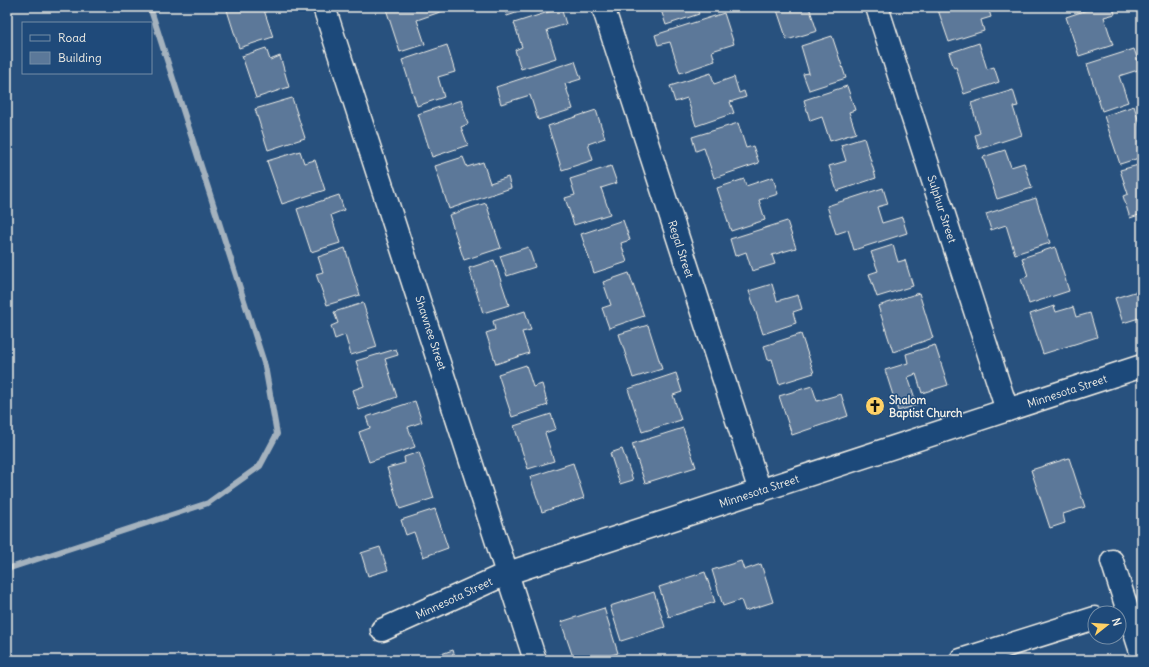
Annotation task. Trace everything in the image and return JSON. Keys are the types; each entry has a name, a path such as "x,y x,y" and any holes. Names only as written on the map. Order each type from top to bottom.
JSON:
{"street":[{"name":"Shawnee Street","path":"324,7 535,660"},
{"name":"Regal Street","path":"603,7 760,491"},
{"name":"Sulphur Street","path":"877,7 1007,410"},
{"name":"Minnesota Street","path":"382,630 508,573 1142,366"},
{"path":"1112,561 1118,605"},
{"path":"961,660 1087,621"},
{"path":"1127,626 1142,655"}],"building":[{"path":"226,7 263,7 273,37 239,48"},
{"path":"392,7 442,7 443,11 417,20 425,44 400,52 386,9"},
{"path":"504,7 534,7 507,16"},
{"path":"660,7 696,7 699,14 666,25"},
{"path":"776,7 809,7 817,31 787,40"},
{"path":"937,7 988,7 991,17 981,20 984,31 949,42"},
{"path":"1096,7 1113,7 1115,14 1104,17 1113,45 1079,56 1066,17"},
{"path":"561,8 566,24 547,30 556,58 521,69 515,50 522,47 514,23"},
{"path":"724,13 734,44 712,51 715,61 680,73 670,42 658,45 655,35"},
{"path":"832,36 846,78 809,90 803,74 809,73 801,46"},
{"path":"979,43 987,69 994,67 999,82 964,94 956,67 954,68 949,53"},
{"path":"447,45 455,72 438,77 444,97 417,106 402,60"},
{"path":"266,48 270,60 280,56 289,87 256,98 242,56"},
{"path":"1134,49 1141,69 1119,76 1128,102 1102,111 1087,64"},
{"path":"575,61 581,79 565,84 573,109 538,120 530,95 501,104 496,87"},
{"path":"711,73 714,84 734,77 739,93 744,91 746,97 730,102 734,113 696,126 687,98 675,102 670,86"},
{"path":"847,86 855,110 849,112 856,133 830,141 822,117 810,121 804,100"},
{"path":"1013,90 1018,106 1013,107 1022,135 979,149 975,135 980,133 971,103"},
{"path":"292,98 305,138 268,150 255,109"},
{"path":"461,100 468,124 461,127 468,145 432,157 418,114"},
{"path":"1134,106 1142,132 1142,157 1120,164 1104,116"},
{"path":"596,110 605,138 588,144 593,160 562,170 548,126"},
{"path":"738,123 746,148 753,146 759,163 714,178 704,148 696,151 692,137"},
{"path":"864,138 876,178 837,191 829,166 846,161 841,145"},
{"path":"1005,150 1011,167 1024,163 1032,188 997,199 983,157"},
{"path":"300,151 304,163 315,160 325,190 282,204 267,161"},
{"path":"463,157 467,167 483,162 490,183 508,177 511,188 449,209 435,166"},
{"path":"1142,164 1142,214 1130,218 1123,196 1128,194 1120,170"},
{"path":"611,166 617,183 601,188 610,214 574,225 565,198 575,195 570,179"},
{"path":"773,177 778,194 759,200 765,220 731,231 717,188 744,179 746,186"},
{"path":"883,188 888,204 877,207 882,223 902,217 907,233 854,250 848,230 836,234 827,206"},
{"path":"339,195 344,210 331,215 340,243 311,252 297,209"},
{"path":"1036,198 1050,243 1015,254 1006,225 991,230 986,214"},
{"path":"486,203 501,248 464,260 449,215"},
{"path":"623,220 630,240 621,243 627,262 594,273 581,234"},
{"path":"787,221 796,248 772,255 775,264 752,271 746,252 735,256 730,239"},
{"path":"893,245 898,262 905,260 913,286 877,297 869,274 878,271 871,252"},
{"path":"528,247 535,267 507,276 500,256"},
{"path":"1055,247 1069,291 1029,304 1021,279 1028,276 1022,258"},
{"path":"345,248 360,295 327,305 316,274 323,272 318,257"},
{"path":"494,260 509,305 483,313 469,268"},
{"path":"629,273 644,316 609,328 602,308 611,305 603,282"},
{"path":"772,284 777,301 798,295 802,309 793,312 796,323 763,334 749,291"},
{"path":"1141,290 1142,317 1123,323 1115,298"},
{"path":"919,293 933,338 893,352 878,306"},
{"path":"363,303 377,347 351,355 345,335 335,339 331,326 338,323 334,312"},
{"path":"1054,306 1056,312 1073,307 1076,317 1090,313 1097,337 1043,354 1030,314"},
{"path":"525,311 531,330 522,332 529,353 496,364 486,333 495,330 493,321"},
{"path":"648,325 662,369 633,378 619,334"},
{"path":"801,334 814,373 779,384 772,359 768,360 764,346"},
{"path":"935,345 948,385 922,393 916,374 908,377 917,405 898,411 885,370 908,363 906,354"},
{"path":"396,349 398,355 385,359 397,397 359,410 353,390 364,386 356,361"},
{"path":"526,365 533,387 542,384 548,405 512,417 498,374"},
{"path":"676,373 682,392 673,395 681,420 642,432 628,389"},
{"path":"812,386 817,401 841,394 848,416 792,435 779,396"},
{"path":"415,401 422,422 408,427 415,447 369,462 359,432 370,428 366,417"},
{"path":"551,414 556,429 545,433 554,461 528,469 514,426"},
{"path":"683,428 696,467 645,483 632,444"},
{"path":"622,449 633,480 620,484 610,453"},
{"path":"419,452 434,498 400,509 387,468 405,463 404,457"},
{"path":"1069,458 1085,507 1063,514 1065,523 1050,528 1031,470"},
{"path":"573,463 584,498 542,512 530,477"},
{"path":"435,509 448,548 423,557 414,532 406,535 401,520"},
{"path":"380,547 388,570 368,576 361,553"},
{"path":"741,561 744,570 761,564 773,602 745,611 741,600 723,606 712,570"},
{"path":"705,572 715,602 669,617 659,587"},
{"path":"654,592 665,627 621,641 610,606"},
{"path":"604,608 618,653 596,660 574,660 561,622"},
{"path":"453,650 456,660 423,660"}],"waterway":[{"path":"7,569 208,503 260,466 277,434 265,366 150,7"}],"place":[{"name":"Shalom Baptist Church","path":"875,406"}]}
